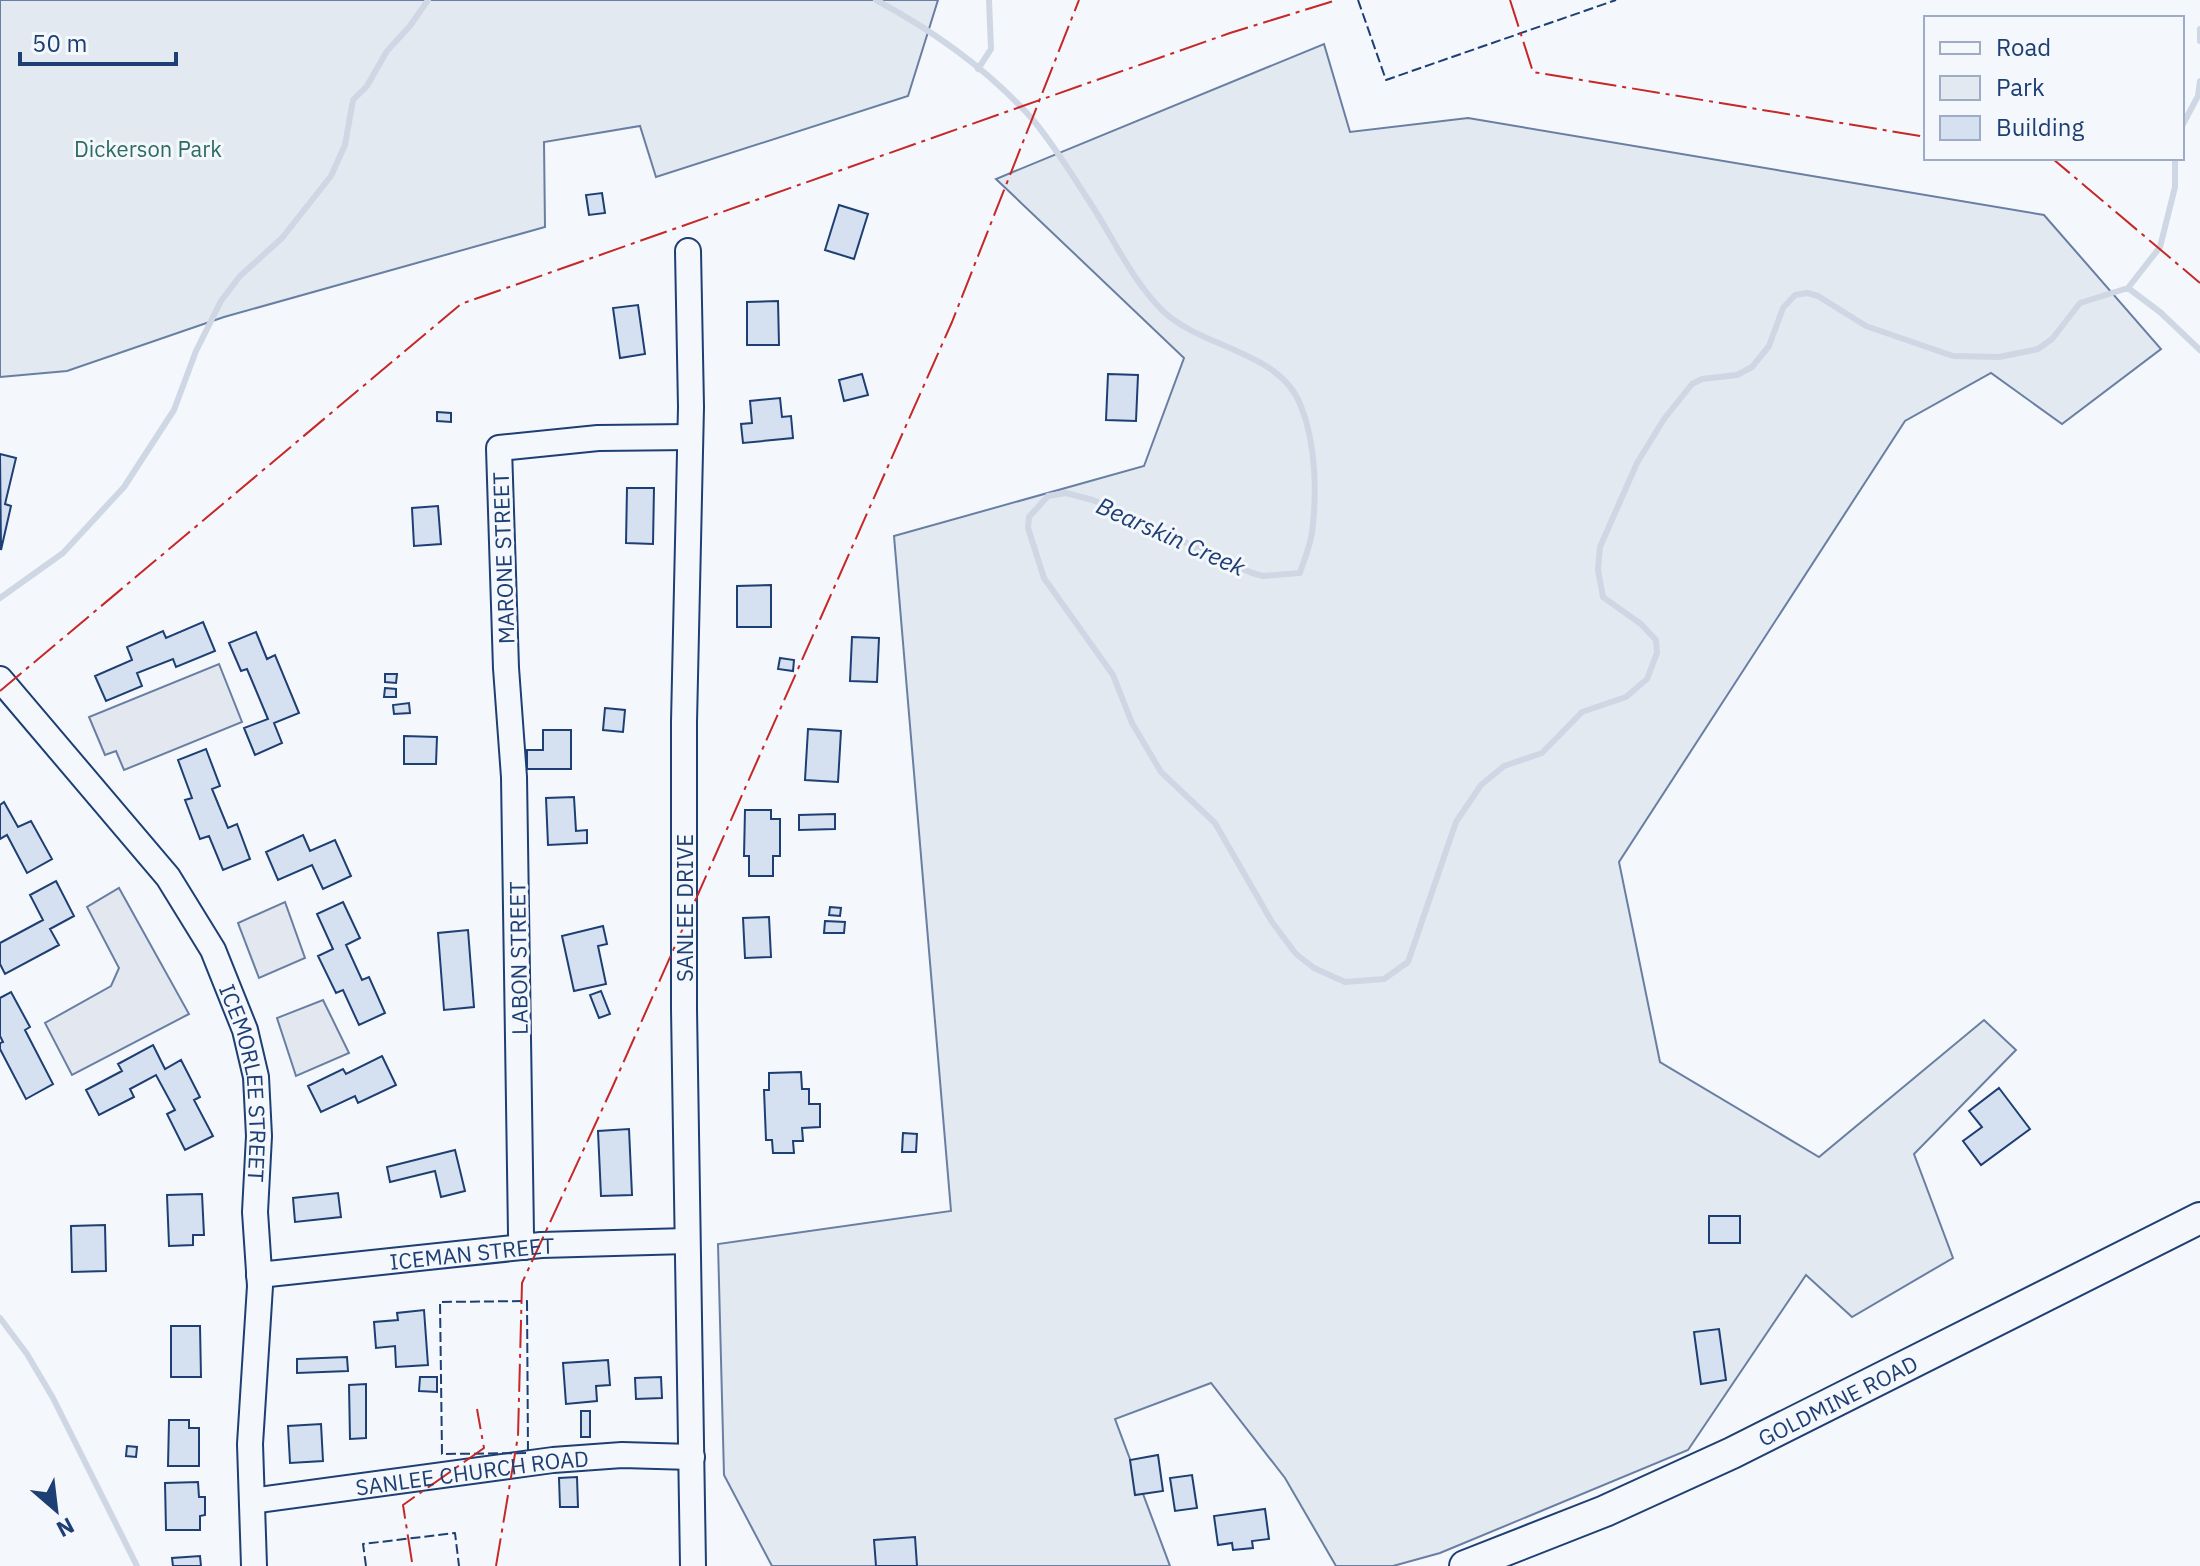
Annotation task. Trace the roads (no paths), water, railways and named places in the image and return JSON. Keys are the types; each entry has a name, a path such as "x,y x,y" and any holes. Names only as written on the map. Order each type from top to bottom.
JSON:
{"main road":[{"name":"GOLDMINE ROAD","path":"1465,1566 1605,1511 1732,1453 2200,1218"}],"street":[{"name":"SANLEE DRIVE","path":"688,251 690,437 684,722 687,1241 693,1566"},
{"name":"MARONE STREET","path":"506,668 499,448 598,438 690,437"},
{"name":"LABON STREET","path":"506,668 514,777 521,1234 524,1247"},
{"name":"ICEMORLEE STREET","path":"0,679 168,877 213,950 233,995 256,1077 259,1136 255,1212 259,1275 250,1444 254,1566"},
{"name":"ICEMAN STREET","path":"259,1275 524,1247 687,1241"},
{"name":"SANLEE CHURCH ROAD","path":"252,1501 553,1460 622,1455 692,1457"}],"waterway":[{"path":"0,598 63,553 124,487 174,410 196,351 221,301 240,276 282,238 331,176 345,145 353,100 367,86 387,51 428,0"},
{"name":"Bearskin Creek","path":"876,0 956,50 1026,112 1067,167 1133,273 1164,312 1199,335 1240,352 1276,373 1291,388 1301,406 1310,436 1315,485 1312,533 1300,573 1263,576 1252,573 1093,500 1066,493 1048,496 1029,517 1028,528 1044,578 1113,675 1132,723 1161,772 1215,823 1272,922 1296,954 1314,968 1345,982 1384,979 1408,962 1456,822 1481,785 1504,766 1542,753 1582,712 1626,697 1647,679 1657,653 1656,640 1641,624 1603,597 1598,570 1600,547 1637,463 1664,419 1692,384 1702,379 1737,375 1752,367 1769,346 1783,308 1795,295 1807,293 1818,296 1866,326 1953,356 1999,357 2038,349 2052,339 2080,303 2128,288 2160,247 2175,187 2175,160"},
{"path":"978,69 991,49 989,0"},
{"name":"Bearskin Creek","path":"2200,29 2200,41"},
{"name":"Bearskin Creek","path":"2184,122 2198,96 2200,81"},
{"path":"2128,288 2160,312 2200,350"},
{"path":"0,1318 27,1354 53,1398 137,1566"}],"park label":[{"name":"Dickerson Park","path":"148,148"}]}
